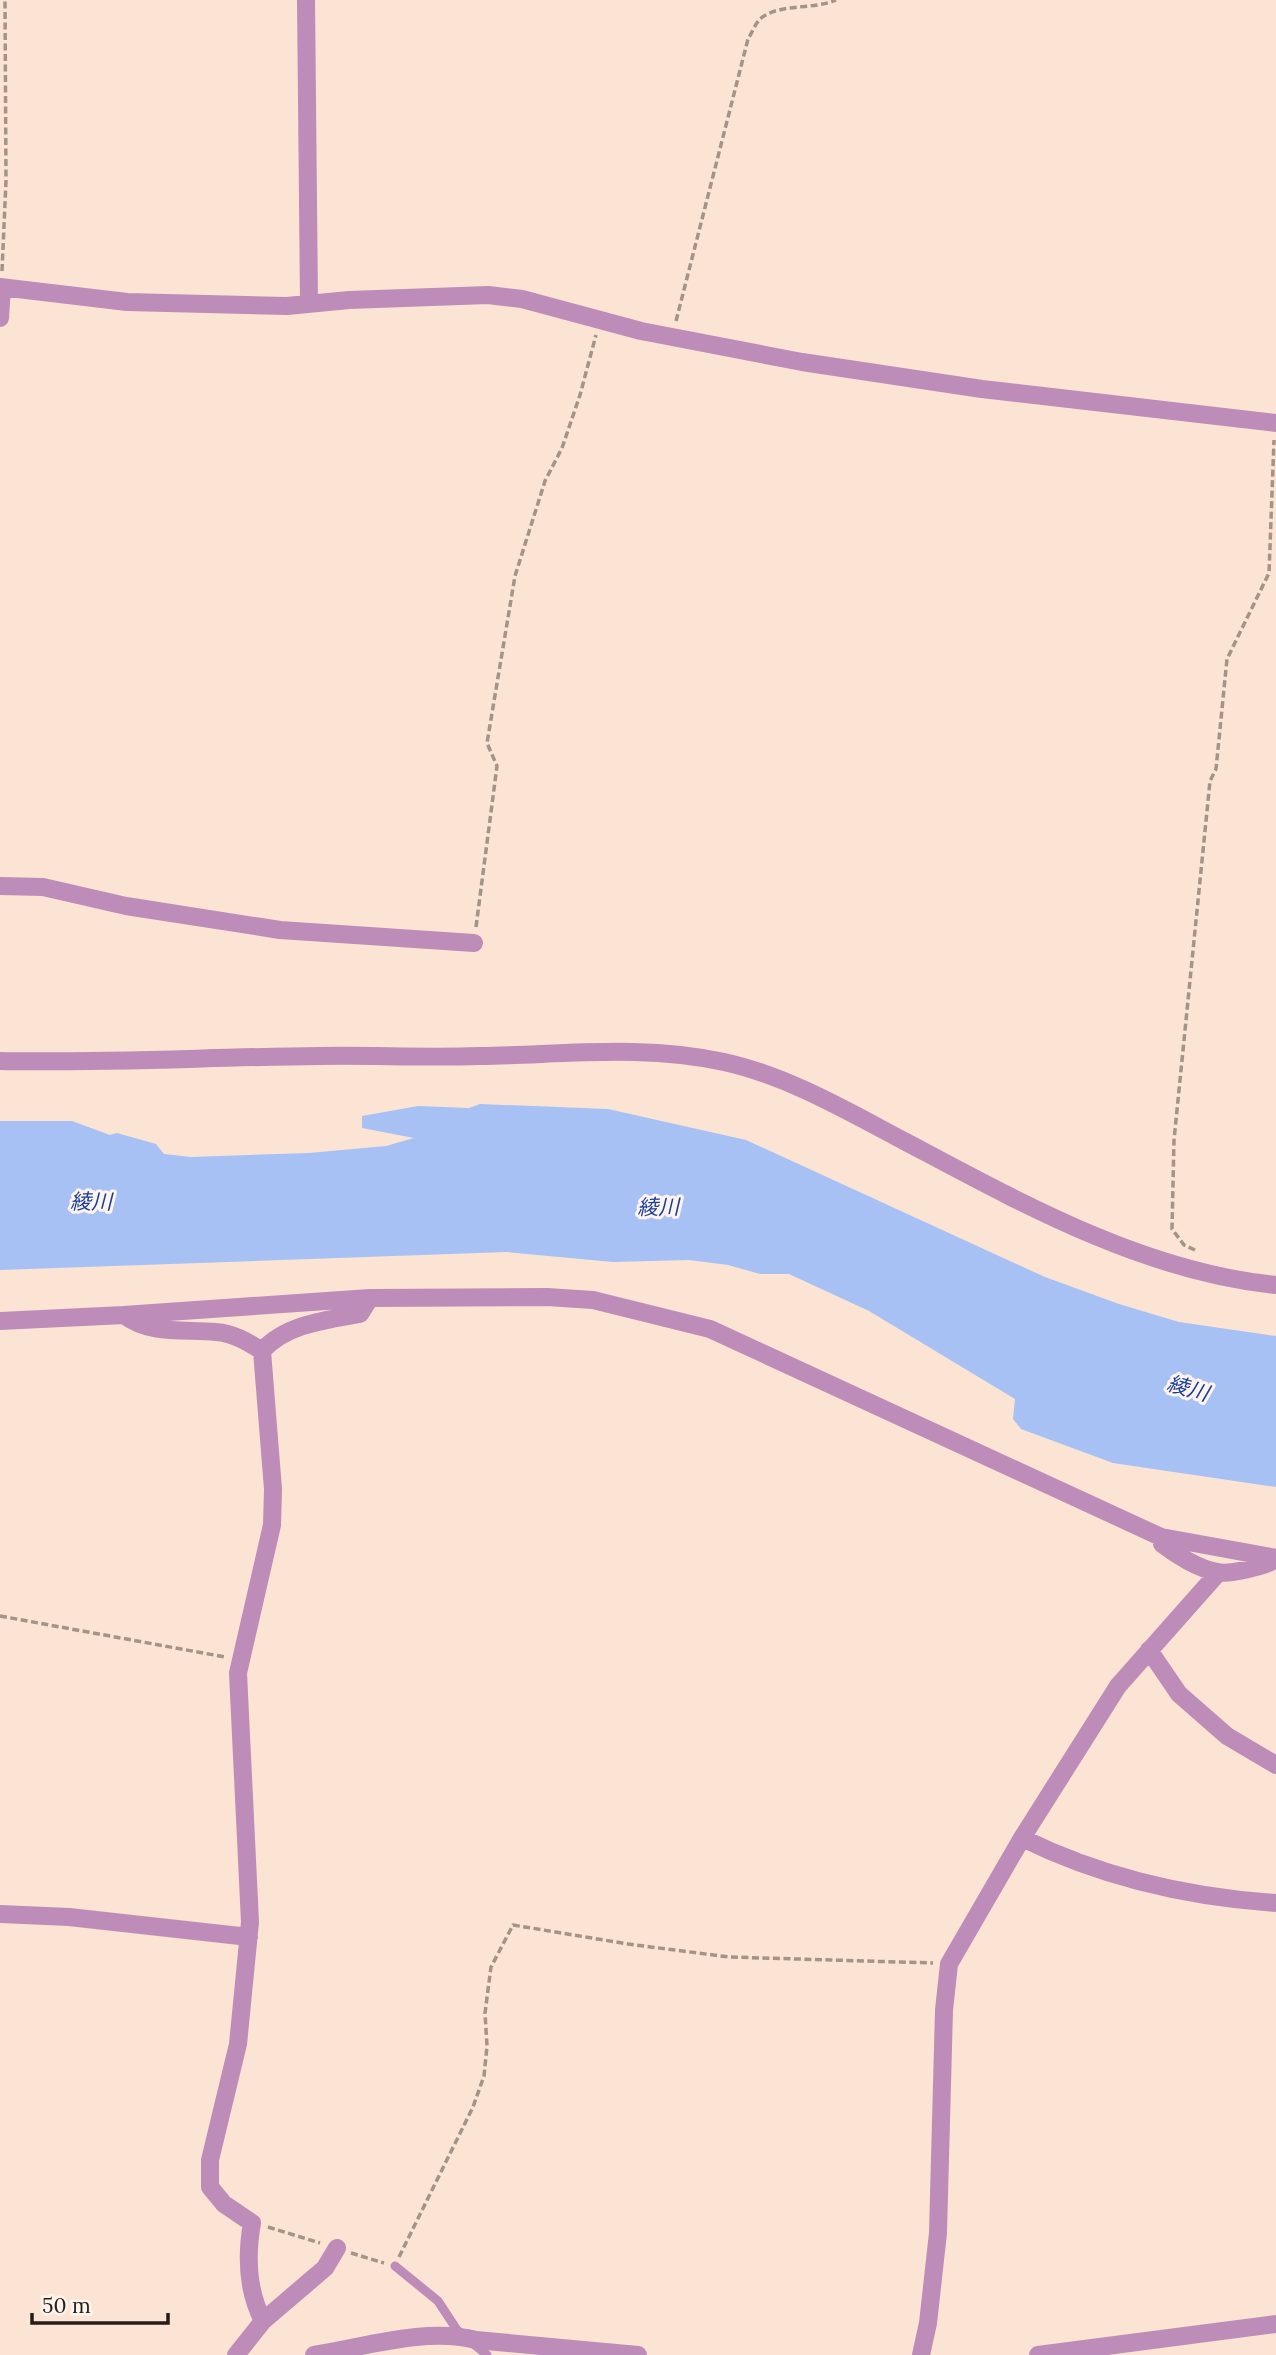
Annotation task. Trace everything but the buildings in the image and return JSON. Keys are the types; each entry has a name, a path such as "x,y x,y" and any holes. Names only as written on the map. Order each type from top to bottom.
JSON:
{"street":[{"path":"306,0 309,303"},
{"path":"0,318 1,287 127,302 287,306 488,295 522,299 641,331 802,362 982,389 1276,421"},
{"path":"0,886 43,887 126,906 280,930 474,943"},
{"path":"0,1061 608,1052 677,1055 725,1062 768,1076 839,1107 1084,1230 1154,1258 1231,1279 1276,1286"},
{"path":"0,1321 370,1298 495,1296 593,1300 709,1329 1161,1536 1276,1558"},
{"path":"263,2321 256,2308 247,2255 252,2223 224,2204 210,2187 210,2160 238,2044 249,1937 250,1868 238,1673 272,1525 273,1489 262,1351 275,1336 313,1323 360,1314 370,1298"},
{"path":"124,1315 139,1326 218,1332 243,1339 262,1351"},
{"path":"1161,1536 1162,1544 1172,1552 1218,1573 1269,1565 1276,1558"},
{"path":"921,2355 928,2323 937,2233 944,2010 949,1964 1022,1838 1118,1686 1218,1573"},
{"path":"1149,1650 1180,1694 1227,1736 1276,1765"},
{"path":"1022,1838 1072,1863 1135,1882 1276,1903"},
{"path":"0,1914 69,1917 249,1937"},
{"path":"236,2355 263,2321 325,2268 337,2248"},
{"path":"1038,2355 1097,2351 1276,2324"},
{"path":"314,2355 431,2336 466,2337 638,2355"}],"lane":[{"path":"395,2266 438,2301 466,2337 487,2355"}],"path":[{"path":"1,287 6,181 5,0"},
{"path":"672,336 748,38 760,19 777,12 822,5 836,0"},
{"path":"474,943 497,766 487,743 516,576 545,481 562,448 580,395 601,319"},
{"path":"1207,1255 1184,1245 1172,1229 1174,1140 1208,795 1216,769 1227,659 1269,573 1276,421"},
{"path":"0,1616 241,1660"},
{"path":"252,2223 395,2266 473,2107 484,2076 487,2046 485,2013 491,1967 513,1924 628,1944 729,1957 949,1964"}],"water":[{"name":"綾川","path":"480,1104 608,1109 746,1140 1045,1277 1179,1322 1276,1336 1276,1487 1113,1463 1021,1429 1013,1419 1015,1399 869,1311 789,1274 760,1274 728,1265 689,1260 613,1262 506,1252 0,1270 0,1121 72,1121 110,1135 117,1133 156,1144 164,1154 191,1157 309,1153 386,1146 414,1138 362,1128 362,1116 418,1106 469,1108"}]}
